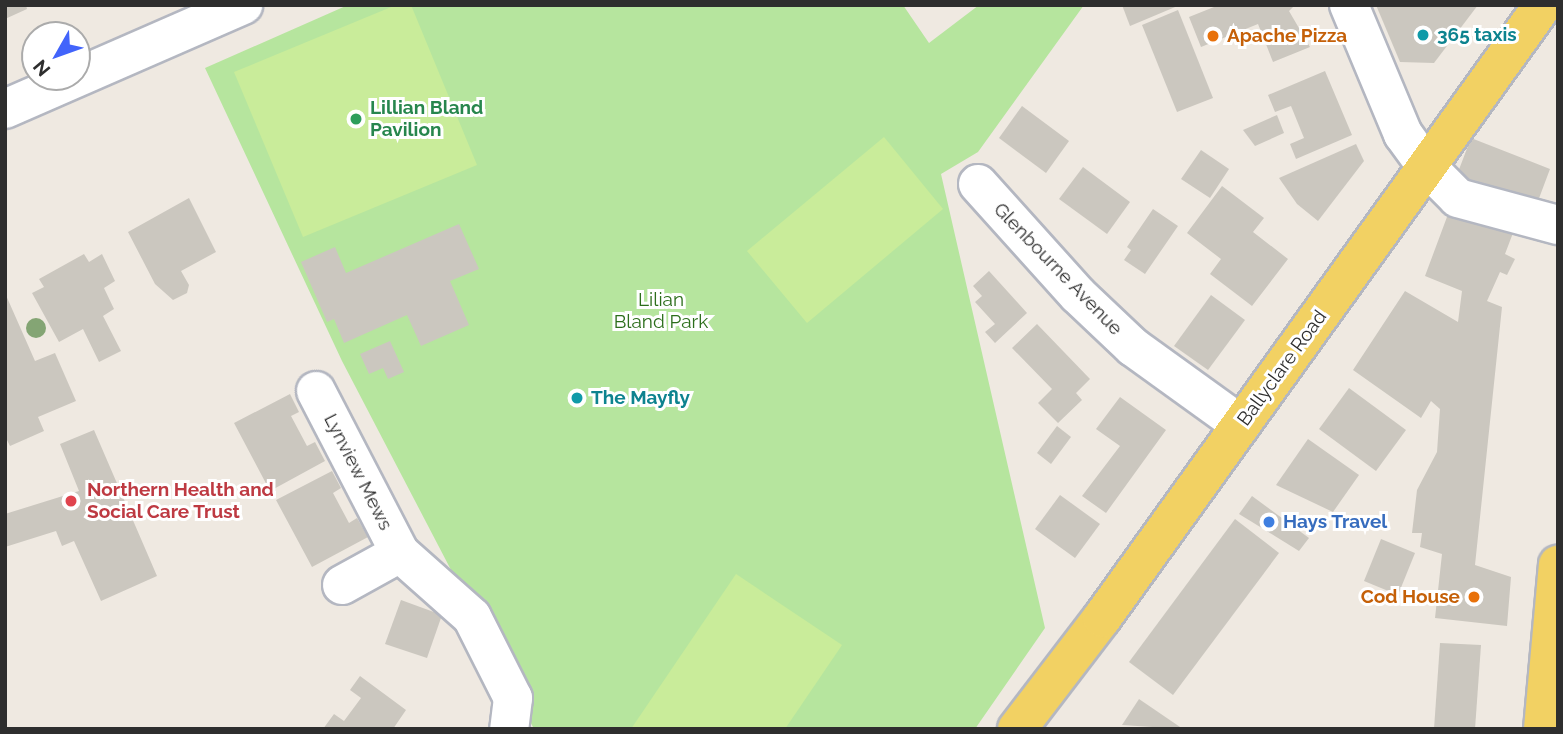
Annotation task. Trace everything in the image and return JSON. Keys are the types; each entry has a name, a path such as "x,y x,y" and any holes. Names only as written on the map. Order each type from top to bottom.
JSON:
{"main road":[{"name":"Ballyclare Road","path":"1017,729 1544,7"},
{"path":"1543,729 1558,565"}],"street":[{"path":"5,110 243,5"},
{"path":"1349,5 1403,134 1426,166 1458,198 1558,225"},
{"name":"Glenbourne Avenue","path":"978,184 1078,295 1133,347 1241,425"},
{"name":"Lynview Mews","path":"316,391 400,553 472,617 513,698 509,729"},
{"name":"Lynview Mews","path":"342,585 400,553"}],"green space":[{"name":"Lilian Bland Park","path":"348,5 903,5 929,43 979,5 1084,5 978,152 941,174 1045,628 975,729 534,729 342,361 205,68"},
{"name":"Lillian Bland Pavilion","path":"396,5 411,5 477,165 303,237 234,72"},
{"path":"884,137 943,209 807,323 747,251"},
{"path":"736,574 842,645 785,729 631,729"}],"building":[{"path":"5,5 26,5 27,9 5,19"},
{"path":"1122,5 1180,5 1130,26"},
{"path":"1219,5 1295,5 1289,11 1310,47 1273,62 1258,24 1201,47 1189,17"},
{"path":"1376,5 1478,5 1434,63 1400,62"},
{"path":"1178,10 1213,98 1177,112 1142,25"},
{"path":"1325,71 1352,135 1296,159 1290,144 1304,138 1291,106 1275,112 1268,95"},
{"path":"1022,106 1069,141 1046,173 999,138"},
{"path":"1277,115 1284,133 1255,146 1243,130"},
{"path":"1471,138 1550,169 1535,209 1524,204 1505,254 1515,259 1507,275 1500,272 1487,301 1502,307 1475,565 1511,577 1507,626 1435,618 1442,554 1420,547 1422,533 1412,533 1417,490 1437,452 1440,409 1431,401 1421,418 1353,370 1405,291 1458,322 1462,291 1425,276 1460,182 1455,180"},
{"path":"1356,144 1364,161 1318,221 1297,204 1279,178"},
{"path":"1201,150 1229,169 1210,198 1181,179"},
{"path":"1083,167 1130,202 1107,234 1059,199"},
{"path":"1222,186 1264,218 1253,232 1288,259 1252,306 1210,274 1221,259 1187,233"},
{"path":"189,198 216,252 181,271 189,285 187,293 173,300 155,284 128,232"},
{"path":"1153,209 1178,226 1145,274 1124,260 1131,250 1127,247"},
{"path":"459,224 479,269 450,281 469,325 421,346 407,315 344,343 334,319 327,322 301,262 335,247 346,273"},
{"path":"84,254 89,262 102,254 115,281 104,288 114,309 103,316 121,351 99,362 83,329 59,342 32,293 44,287 39,279"},
{"path":"989,271 1027,313 995,343 985,332 995,324 975,302 982,296 973,286"},
{"path":"5,293 35,361 55,353 76,401 38,417 44,431 10,446 5,436"},
{"path":"1211,295 1245,320 1208,370 1174,346"},
{"path":"1037,324 1090,379 1076,393 1082,400 1058,423 1038,403 1052,389 1012,348"},
{"path":"390,341 404,372 388,379 383,368 369,374 360,354"},
{"path":"1349,388 1406,430 1376,471 1319,429"},
{"path":"290,394 299,412 291,416 307,446 315,442 325,461 270,491 234,423"},
{"path":"1120,397 1166,430 1106,513 1082,496 1120,446 1096,429"},
{"path":"1057,426 1071,437 1051,464 1037,453"},
{"path":"94,430 157,576 101,601 74,541 62,546 56,531 5,547 5,514 79,491 60,444"},
{"path":"1308,439 1359,475 1333,512 1276,485"},
{"path":"332,471 341,488 333,493 349,523 357,518 368,537 312,567 276,500"},
{"path":"1060,495 1100,524 1075,558 1035,529"},
{"name":"Hays Travel","path":"1252,496 1309,538 1299,551 1239,514"},
{"path":"1235,519 1279,553 1173,695 1129,662"},
{"path":"1381,539 1415,553 1398,595 1364,581"},
{"path":"401,600 442,615 427,658 385,644"},
{"path":"1440,643 1481,645 1475,729 1434,729"},
{"path":"360,676 406,710 393,729 323,729 334,714 344,721 361,698 350,690"},
{"path":"1139,699 1183,729 1122,725"}],"place":[{"name":"365 taxis","path":"1423,35"},
{"name":"Apache Pizza","path":"1213,36"},
{"name":"Lillian Bland Pavilion","path":"356,119"},
{"name":"The Mayfly","path":"577,398"},
{"name":"Northern Health and Social Care Trust","path":"71,501"},
{"name":"Hays Travel","path":"1269,522"},
{"name":"Cod House","path":"1474,597"}]}
